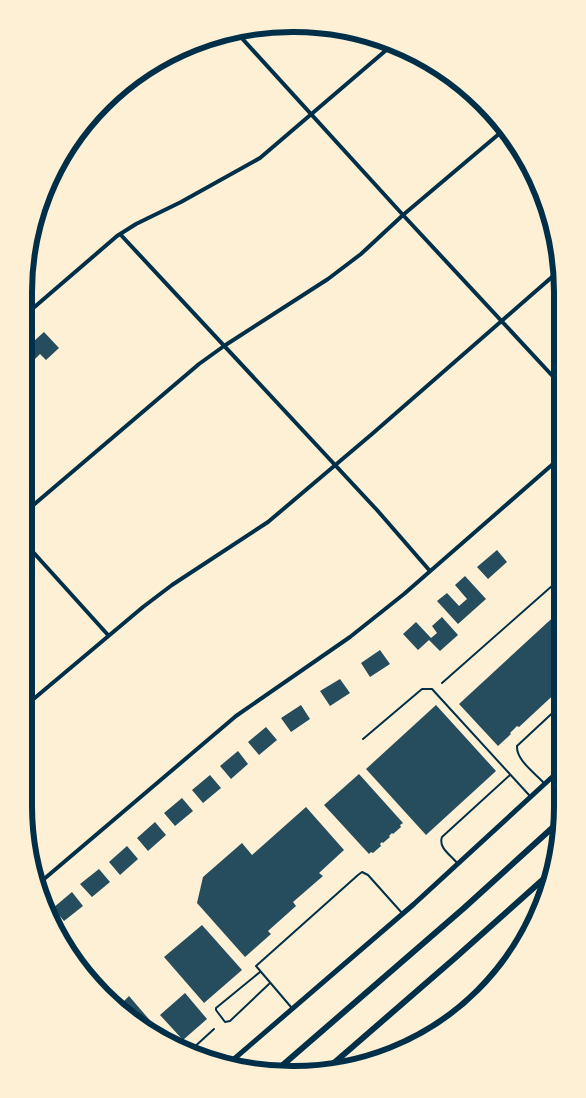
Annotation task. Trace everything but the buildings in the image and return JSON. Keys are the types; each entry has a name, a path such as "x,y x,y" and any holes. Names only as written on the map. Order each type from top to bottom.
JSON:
{"main road":[{"path":"282,1065 464,908 552,828"},
{"path":"336,1061 543,878"}],"street":[{"path":"242,38 554,378"},
{"path":"32,309 120,234 260,158 387,50"},
{"path":"32,506 180,380 224,346 328,279 361,254 403,215 500,133"},
{"path":"120,234 336,465 430,571"},
{"path":"32,700 108,635 172,585 268,522 553,276"},
{"path":"43,880 236,716 350,637 430,571 554,462"},
{"path":"32,551 108,635"},
{"path":"235,1059 403,914 554,776"}],"lane":[{"path":"442,683 554,584"},
{"path":"363,739 422,688 432,689 531,797"},
{"path":"545,784 521,759 517,752 517,746 554,712"},
{"path":"458,864 442,846 440,841 442,837 510,775"},
{"path":"293,1009 256,966 362,872 368,875 403,914"},
{"path":"260,972 216,1008 226,1022 230,1021 270,983"},
{"path":"195,1047 214,1030"}]}
